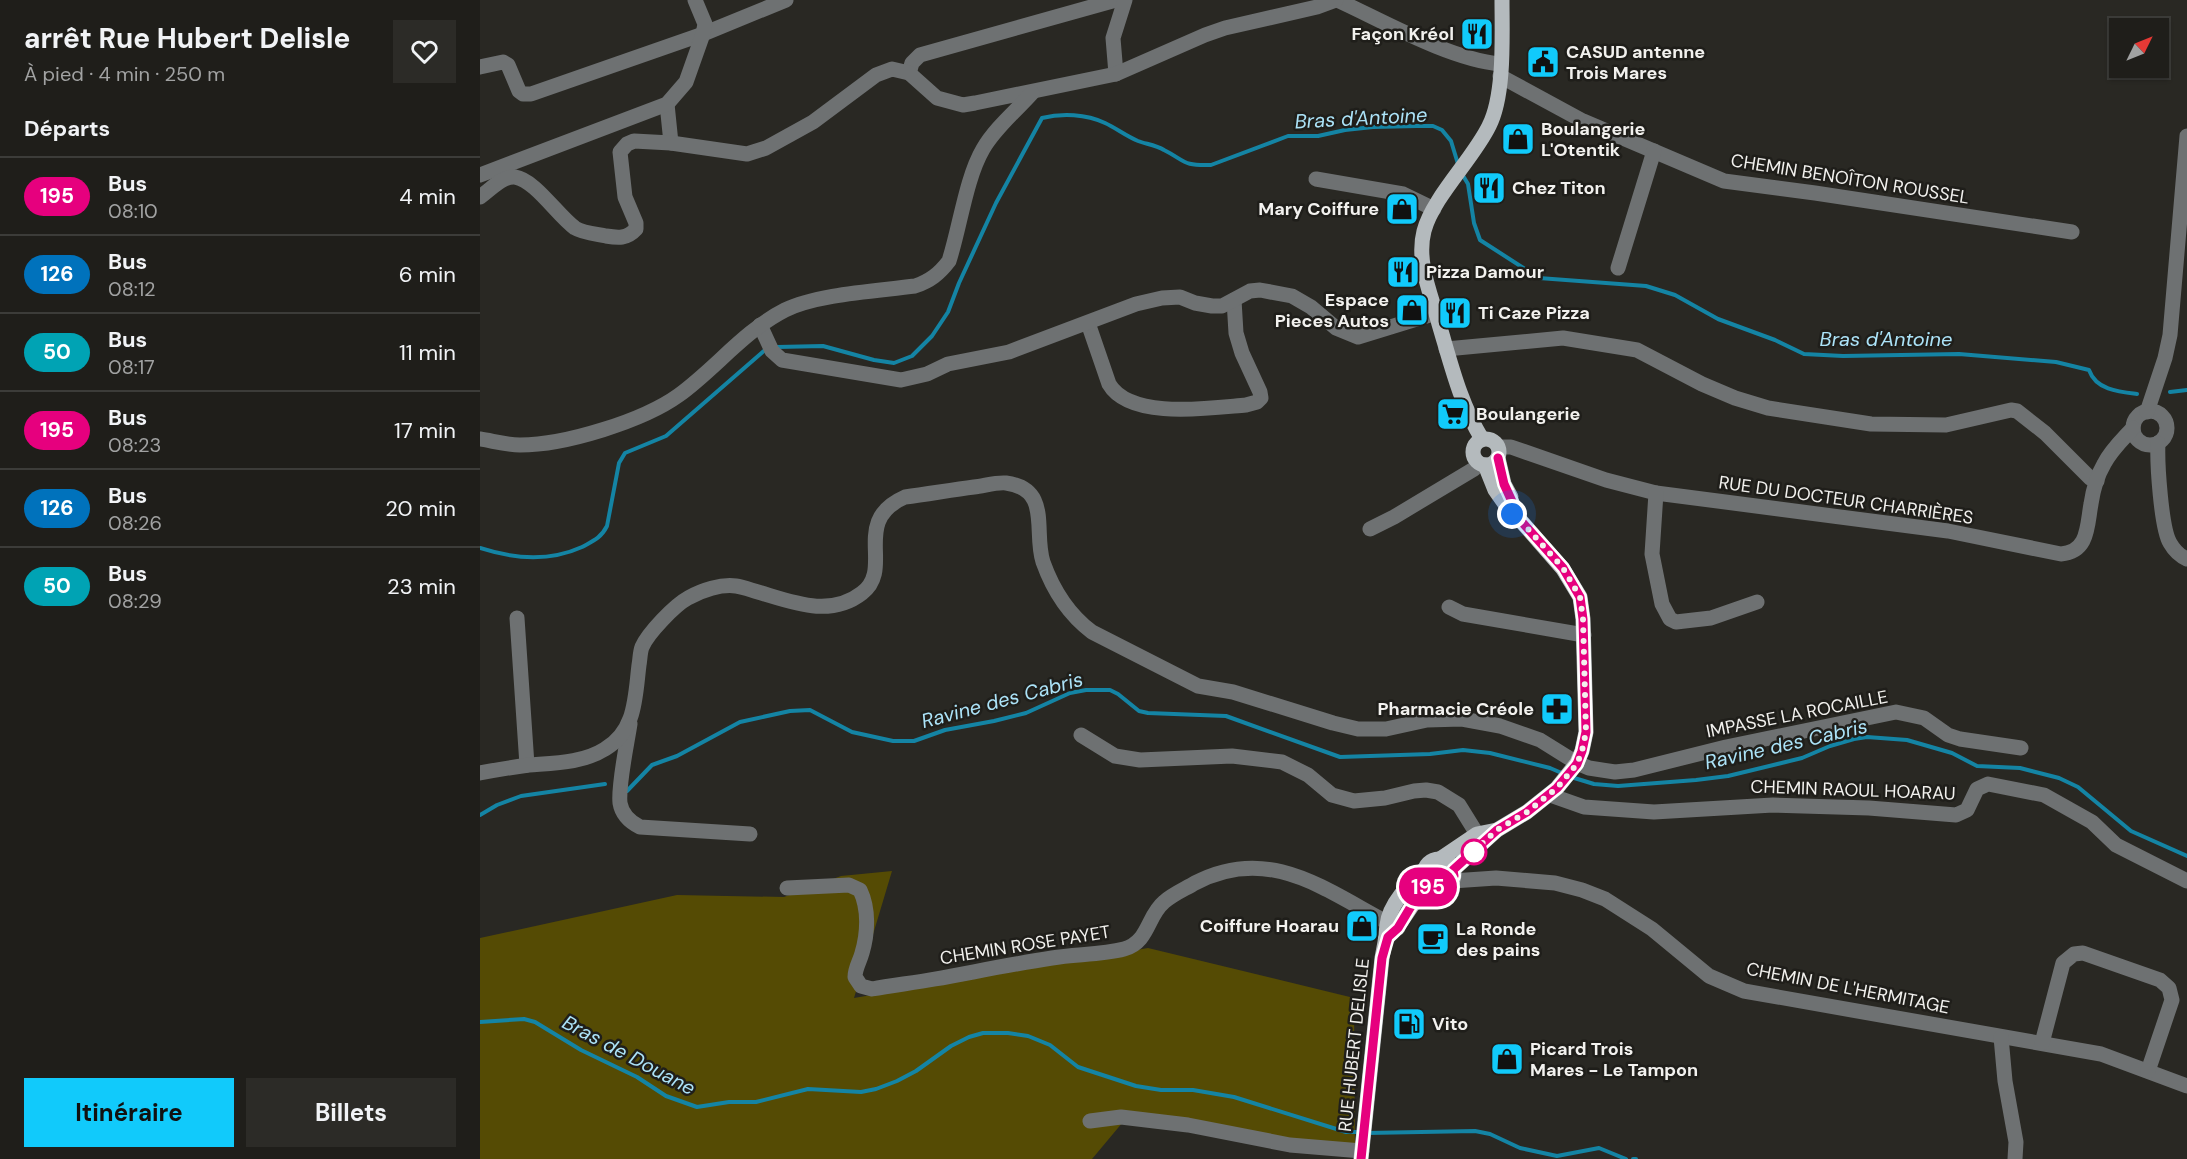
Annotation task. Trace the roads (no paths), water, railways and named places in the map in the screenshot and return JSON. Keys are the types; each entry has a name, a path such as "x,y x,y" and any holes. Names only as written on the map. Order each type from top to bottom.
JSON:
{"main road":[{"name":"RUE HUBERT DELISLE","path":"1391,929 1416,898 1430,886 1444,888 1452,876 1497,830 1554,791 1575,767 1582,751 1586,732 1584,635 1580,597 1563,568 1521,521 1490,458 1472,453 1478,442 1457,390 1422,260 1424,229 1434,209 1489,126 1494,113 1500,70 1502,0"},
{"path":"1478,442 1494,441 1490,458"},
{"name":"RUE HUBERT DELISLE","path":"1362,1152 1382,958 1396,903 1431,861 1440,859 1477,834 1497,830"},
{"path":"1440,859 1450,865 1452,876"},
{"path":"1425,869 1425,878 1430,886"}],"street":[{"path":"480,175 666,104 686,82 703,34 705,24 694,0"},
{"path":"480,67 499,61 503,62 508,65 519,92 527,94 703,34 786,0"},
{"path":"909,74 912,63 920,55 1116,0"},
{"path":"1116,74 1113,38 1125,0"},
{"path":"480,197 510,177 522,179 576,229 620,238 636,229 636,223 625,197 620,152 622,147 634,141 671,143 747,154 766,148 813,122 876,75 892,69 909,74 937,98 963,105 1032,93 1116,74 1225,28 1317,7 1336,0"},
{"name":"CHEMIN BENOÎTON ROUSSEL","path":"1336,0 1446,50 1500,70 1583,121 1724,181 2072,232"},
{"path":"480,439 519,445 557,442 636,417 678,395 759,325 788,309 819,299 915,286 929,281 941,272 951,254 975,167 983,149 994,133 1032,93"},
{"path":"666,104 671,143"},
{"path":"2151,412 2170,335 2187,136"},
{"path":"1618,268 1654,151"},
{"path":"1316,179 1403,194 1434,209"},
{"path":"759,325 772,351 782,360 901,380 927,374 948,364 1009,352 1136,304 1162,298 1180,297 1196,303 1222,306 1250,291 1260,290 1292,296 1311,307 1336,328 1358,337 1436,313"},
{"path":"1088,323 1109,384 1113,392 1127,402 1168,408 1246,405 1257,402 1261,398 1236,333 1234,300"},
{"path":"1446,349 1563,338 1637,350 1702,384 1735,398 1768,408 1871,424 1946,425 2011,410 2017,411 2045,433 2090,478 2097,481"},
{"path":"2145,439 2165,435 2166,424 2161,415 2151,412 2139,416 2145,439 2157,460 2169,543 2180,556 2187,560"},
{"name":"RUE DU DOCTEUR CHARRIÈRES","path":"1490,458 1511,447 1606,480 1656,493 1948,531 2061,554 2069,553 2085,540 2091,505 2104,463 2119,444 2145,439"},
{"path":"1370,529 1394,517 1490,458"},
{"name":"IMPASSE LA ROCAILLE","path":"630,724 642,647 675,606 690,596 710,588 736,586 807,607 834,606 863,592 870,584 875,573 875,531 881,515 892,503 905,497 1004,483 1026,490 1035,500 1042,559 1052,584 1067,609 1092,632 1198,686 1233,692 1333,723 1358,729 1386,729 1427,720 1462,719 1500,726 1539,740 1575,767 1615,772 1634,770 1726,747 1896,712 1924,718 1948,735 1960,739 2021,748"},
{"path":"1656,493 1652,554 1662,604 1670,619 1676,622 1711,618 1757,602"},
{"path":"1449,607 1463,614 1584,635"},
{"path":"517,618 527,765"},
{"path":"480,773 527,765 565,762 591,755 605,749 630,724"},
{"path":"630,724 620,803 626,818 640,827 750,834"},
{"path":"1081,735 1115,756 1140,760 1232,756 1282,762 1308,775 1332,795 1354,801 1385,798 1414,791 1438,792 1459,806 1477,834"},
{"name":"CHEMIN RAOUL HOARAU","path":"1554,791 1584,807 1654,812 1773,806 1869,808 1956,815 1967,810 1977,789 1988,784 2044,795 2092,822 2116,845 2187,881"},
{"name":"CHEMIN ROSE PAYET","path":"787,888 849,885 860,890 864,899 867,925 865,942 855,977 861,986 872,989 1052,958 1125,948 1136,943 1144,935 1163,902 1206,878 1239,869 1258,868 1298,875 1328,889 1391,929"},
{"name":"CHEMIN DE L'HERMITAGE","path":"1452,876 1555,883 1605,899 1652,929 1709,976 1744,991 2101,1054 2187,1086"},
{"path":"2042,1043 2063,963 2074,954 2083,953 2160,980 2169,988 2172,1000 2148,1071"},
{"path":"2001,1036 2005,1081 2016,1142 2015,1159"},
{"path":"1090,1120 1121,1117 1155,1121 1188,1125 1290,1145 1362,1152"}],"waterway":[{"name":"Bras d'Antoine","path":"777,347 823,346 894,363 912,356 932,336 948,312 996,203 1042,118 1058,115 1090,118 1195,165 1211,165 1288,136 1318,136 1373,127 1433,126 1442,130 1451,141 1458,164"},
{"name":"Bras d'Antoine","path":"1462,174 1468,184 1474,223 1480,240 1539,278 1646,286 1675,295 1718,319 1775,340 1804,354 1843,356 1959,354 2056,362 2089,370 2097,382 2109,389 2137,394"},
{"name":"Bras d'Antoine","path":"480,548 506,555 544,557 570,552 596,539 607,526 619,463 625,453 666,436 765,350"},
{"name":"Bras d'Antoine","path":"2170,392 2187,390"},
{"name":"Ravine des Cabris","path":"627,791 652,765 677,756 740,722 790,711 810,710 852,732 893,741 914,741 945,730 1026,713 1070,693 1086,690 1110,690 1139,711 1148,713 1226,716 1340,757 1430,754 1463,750 1490,753 1550,768 1564,774"},
{"name":"Ravine des Cabris","path":"1571,777 1594,784 1618,786 1696,780 1728,776 1802,758 1854,739 1867,737 1907,740 1952,753 1977,766 2020,768 2059,778 2078,787 2131,831 2187,856"},
{"name":"Ravine des Cabris","path":"480,815 497,805 521,796 605,784"},
{"name":"Bras de Douane","path":"480,1022 524,1019 535,1022 581,1050 637,1077 666,1096 697,1107 729,1102 756,1102 808,1089 861,1092 876,1089 916,1071 951,1046 969,1037 983,1033 1008,1033 1028,1036 1050,1045 1078,1067 1136,1086 1161,1090 1193,1090 1234,1097 1346,1132 1360,1132"},
{"name":"Bras de Douane","path":"1367,1133 1475,1131 1490,1134 1520,1148 1557,1156 1599,1148 1626,1159"}],"place":[{"name":"Façon Kréol","path":"1477,34"},
{"name":"CASUD antenne Trois Mares","path":"1543,62"},
{"name":"Boulangerie L'Otentik","path":"1518,139"},
{"name":"Chez Titon","path":"1489,188"},
{"name":"Mary Coiffure","path":"1402,209"},
{"name":"Pizza Damour","path":"1403,272"},
{"name":"Espace Pieces Autos","path":"1412,310"},
{"name":"Ti Caze Pizza","path":"1455,313"},
{"name":"Boulangerie","path":"1453,414"},
{"name":"Pharmacie Créole","path":"1557,709"},
{"name":"Coiffure Hoarau","path":"1362,926"},
{"name":"La Ronde des pains","path":"1433,939"},
{"name":"Vito","path":"1409,1024"},
{"name":"Picard Trois Mares - Le Tampon","path":"1507,1059"}]}
